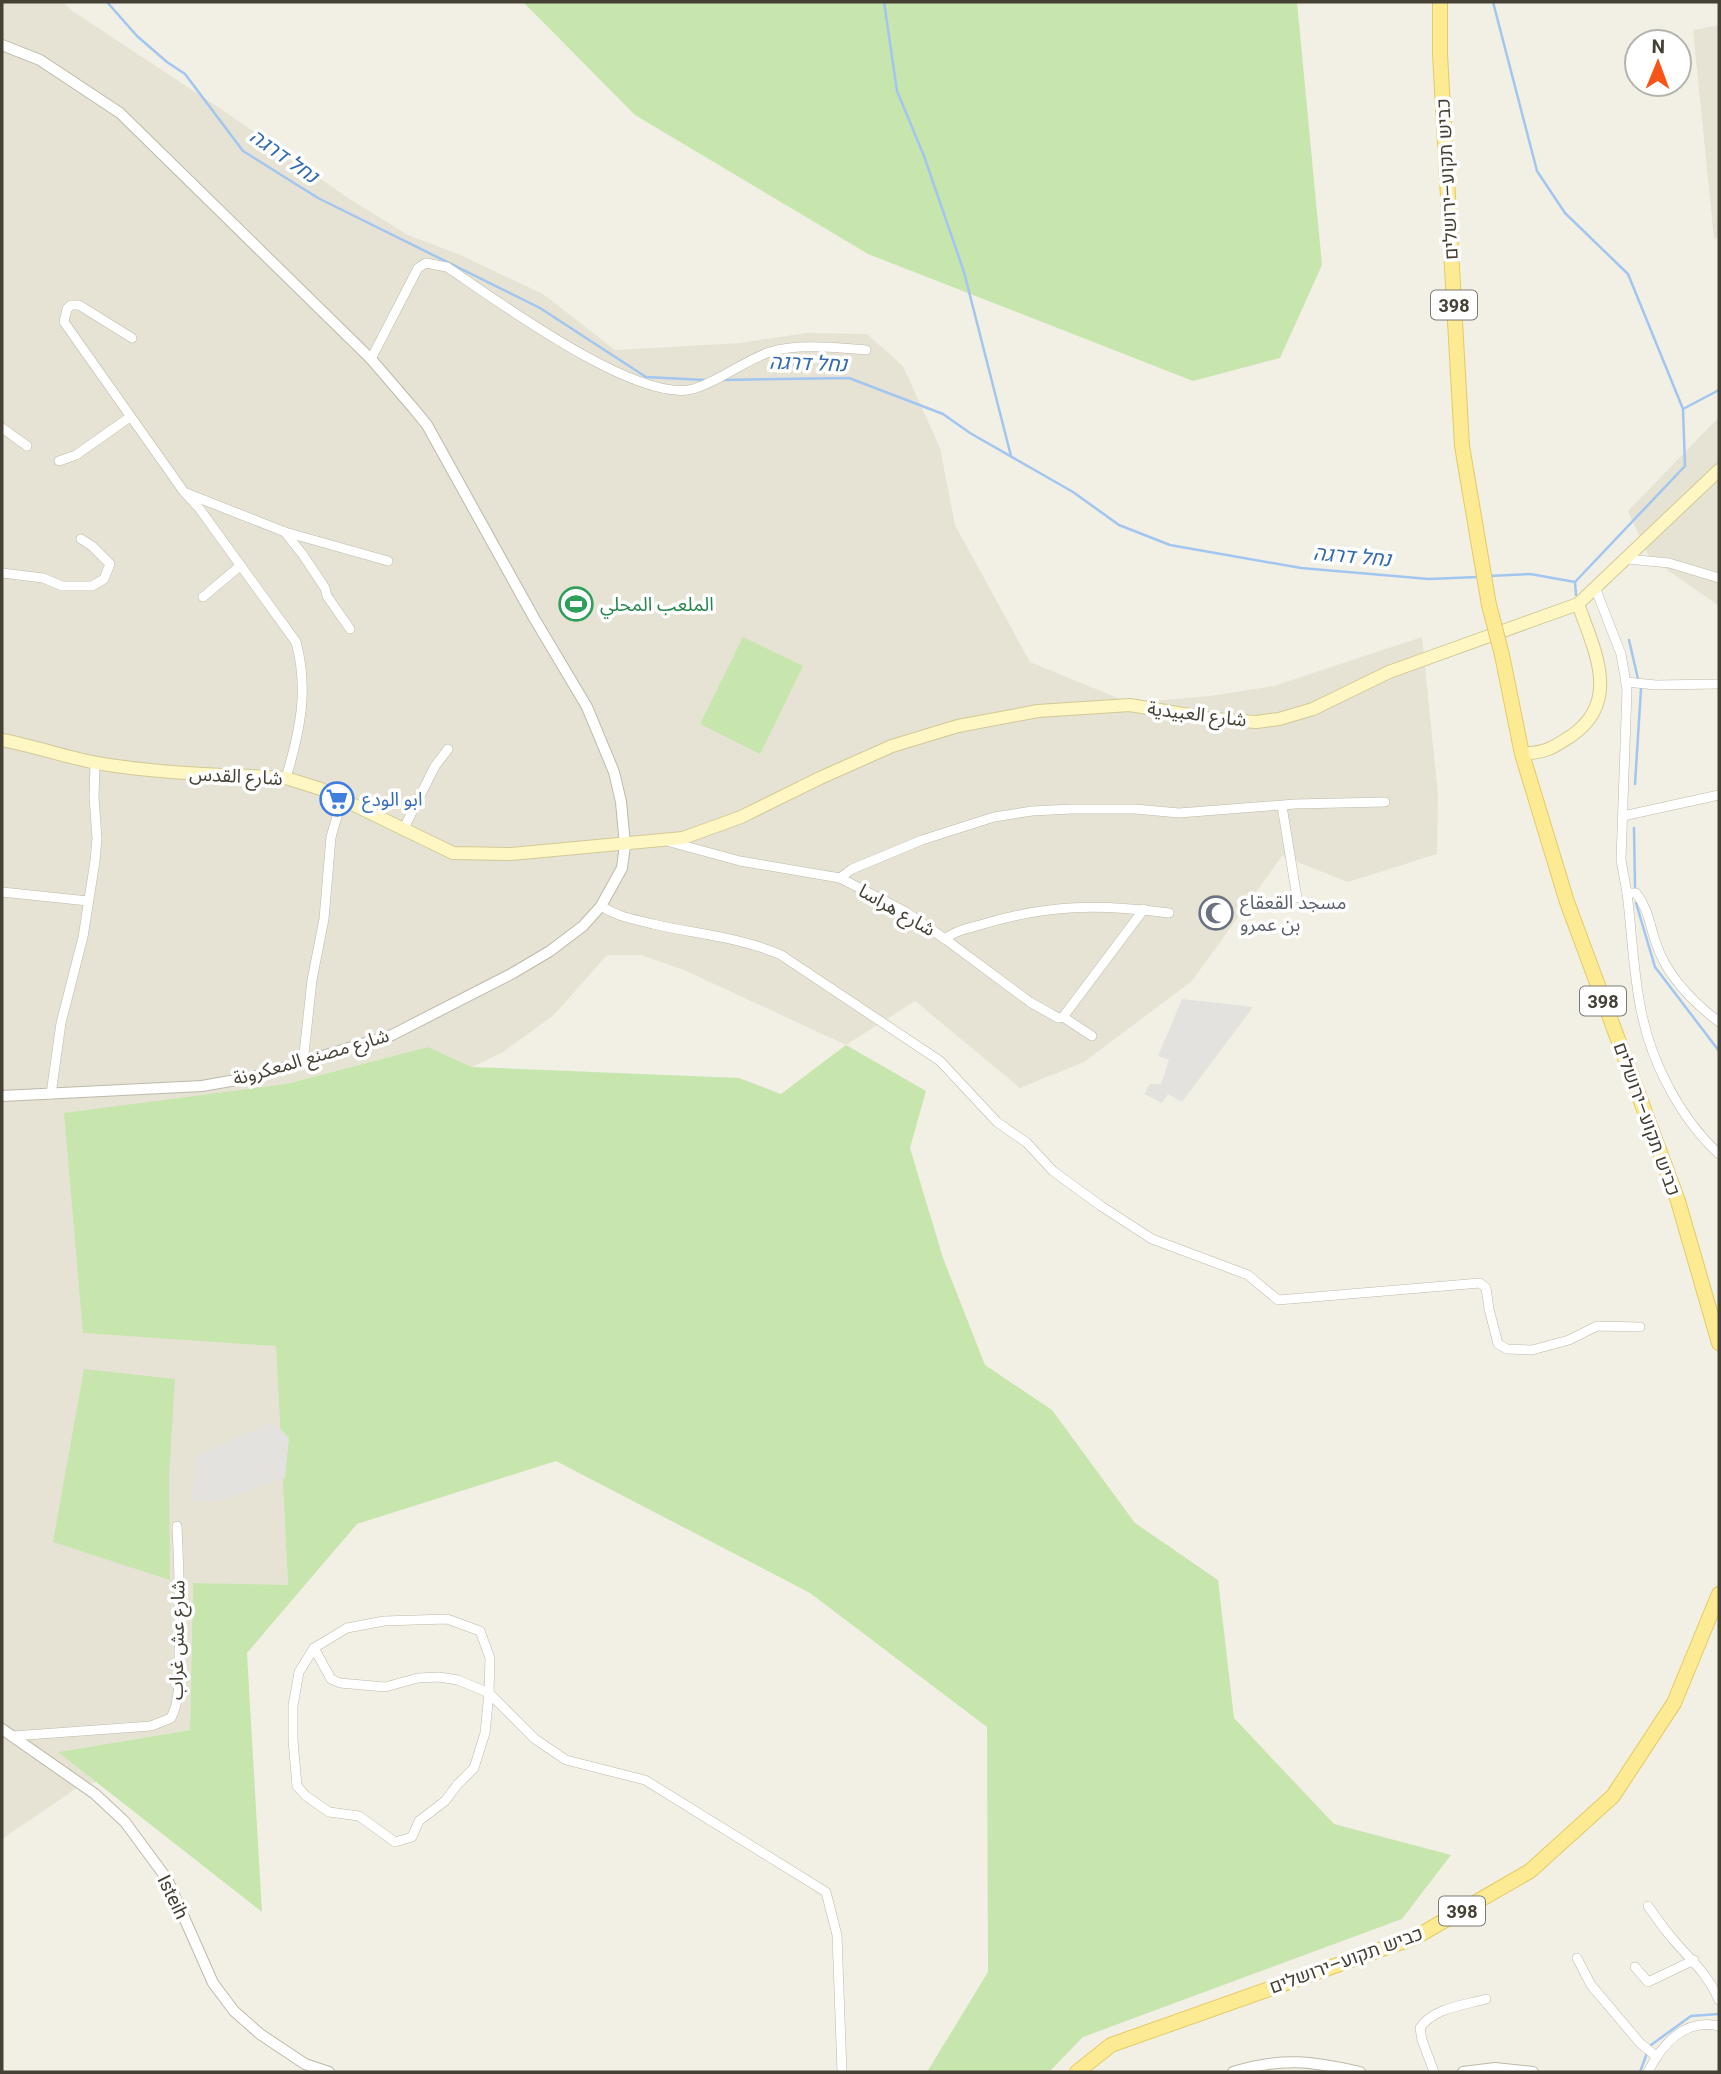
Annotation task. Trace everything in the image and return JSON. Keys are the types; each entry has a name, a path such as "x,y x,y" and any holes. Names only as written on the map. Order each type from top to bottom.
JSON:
{"main road":[{"name":"כביש תקוע–ירושלים","path":"1440,2 1440,54 1462,446 1489,605 1522,754 1567,902 1678,1201 1719,1343"},
{"name":"شارع العبيدية","path":"625,845 705,831 741,817 892,746 958,726 1038,711 1129,705 1213,719 1256,722 1279,719 1313,709 1389,672 1578,604 1596,590 1719,470"},
{"path":"1522,754 1547,752 1582,729 1597,706 1601,690 1598,660 1578,604"},
{"name":"شارع القدس","path":"2,740 95,762 184,774 286,778 321,789 453,853 512,854 625,845"},
{"name":"כביש תקוע–ירושלים","path":"1077,2072 1111,2045 1416,1937 1530,1871 1613,1796 1674,1703 1719,1594"}],"street":[{"name":"شارع مصنع المعكرونة","path":"2,45 40,60 120,113 371,359 427,425 534,618 587,707 614,772 621,802 625,845 622,868 601,906 583,926 550,951 513,973 392,1035 253,1077 202,1086 2,1096"},
{"path":"371,359 418,268 426,263 447,267 604,368 658,388 691,389 769,353 786,349 866,350"},
{"path":"132,338 79,305 71,305 67,309 64,322 184,492 199,508 296,642 304,681 297,742 286,778"},
{"path":"59,461 76,455 130,417"},
{"path":"2,428 27,446"},
{"path":"184,492 285,532 388,561"},
{"path":"285,532 303,555 350,629"},
{"path":"2,573 43,578 62,586 92,586 104,579 110,564 81,539"},
{"path":"1627,559 1669,563 1719,578"},
{"path":"203,597 240,566"},
{"path":"1596,590 1621,654 1626,682 1626,772 1621,860 1635,975 1646,1034 1676,1098 1697,1131 1719,1154"},
{"path":"1626,682 1656,685 1719,684"},
{"path":"404,828 435,766 449,748"},
{"path":"51,1094 61,1023 83,937 97,838 95,762"},
{"path":"1623,816 1719,795"},
{"path":"303,1063 312,980 324,919 331,837 342,799"},
{"path":"840,877 852,869 910,845 994,817 1072,808 1179,813 1385,802"},
{"path":"1282,806 1297,898"},
{"name":"شارع هراسا","path":"665,840 740,861 840,877 906,912 945,939 951,934 974,926 1043,910 1090,906 1169,913"},
{"path":"2,892 88,901"},
{"path":"1627,893 1636,893 1646,907 1656,946 1676,979 1696,1004 1719,1022"},
{"path":"601,906 615,915 759,945 781,954 940,1061 996,1122 1027,1143 1053,1171 1101,1206 1152,1239 1248,1275 1278,1300 1479,1283 1486,1288 1498,1344 1517,1351 1557,1345 1597,1326 1640,1327"},
{"path":"1063,1017 1144,909"},
{"path":"945,939 1030,1002 1054,1017 1063,1017 1091,1036"},
{"name":"شارع عش غراب","path":"13,1736 151,1726 171,1718 176,1707 179,1685 177,1526"},
{"path":"447,1619 480,1631 490,1658 489,1693 485,1733 474,1768 445,1801 419,1821 412,1837 395,1842 359,1816 329,1812 297,1786 293,1706 299,1672 314,1648 347,1628 384,1621 447,1619"},
{"path":"314,1648 331,1678 340,1683 386,1686 418,1678 439,1677 458,1680 489,1693 535,1739 566,1759 645,1780 826,1892 837,1936 842,2072"},
{"name":"Isteih","path":"2,1729 95,1794 125,1822 167,1879 213,1983 234,2011 260,2034 305,2064 329,2072"},
{"path":"1648,1906 1712,1983 1719,2000"},
{"path":"1577,1958 1591,1985 1622,2018 1640,2043 1657,2057"},
{"path":"1635,1967 1648,1982 1694,1960"},
{"path":"1434,2072 1422,2040 1420,2028 1425,2020 1486,1999"},
{"path":"1648,2072 1668,2042 1682,2029 1702,2025 1719,2026"},
{"path":"1233,2072 1261,2063 1300,2061 1360,2072"},
{"path":"1463,2072 1495,2068 1533,2072"}],"shaded area":[{"path":"2,2 63,2 348,198 408,235 458,254 543,294 615,350 740,343 806,333 867,334 903,366 940,448 955,525 1030,662 1130,703 1210,696 1274,686 1422,637 1438,795 1437,854 1348,882 1282,856 1192,981 1084,1062 1020,1088 915,1001 846,1045 684,970 641,955 607,955 554,1015 503,1052 472,1067 428,1047 286,1084 84,1333 276,1345 288,1586 193,1583 190,1730 59,1752 97,1782 80,1786 2,1839"},
{"path":"1719,25 1719,237 1714,239 1693,30"},
{"path":"1719,417 1719,606 1649,557 1628,511"},
{"path":"1182,999 1253,1007 1182,1102 1168,1094 1162,1103 1144,1094 1150,1084 1161,1084 1169,1060 1158,1056"},
{"path":"268,1424 281,1429 289,1438 285,1478 215,1502 192,1501 196,1457"}],"green space":[{"path":"523,2 1297,2 1322,265 1280,358 1193,381 868,254 635,115"},
{"path":"743,637 803,666 760,754 700,724"},
{"path":"846,1045 926,1091 910,1148 943,1258 985,1365 1052,1410 1135,1523 1218,1580 1234,1718 1334,1824 1451,1855 1402,1919 1083,2037 1049,2072 927,2072 988,1972 987,1727 810,1593 556,1461 357,1524 247,1653 262,1912 58,1752 190,1730 193,1583 288,1585 276,1346 83,1333 64,1113 286,1084 428,1047 472,1067 739,1078 781,1094"},
{"path":"84,1369 175,1379 169,1476 170,1580 53,1542"}],"waterway":[{"name":"נחל דרגה","path":"107,2 137,36 185,74 243,151 318,198 540,308 646,377 705,380"},
{"path":"884,2 897,91 924,156 964,272 1011,456"},
{"path":"1493,2 1537,171 1565,213 1628,274 1683,409 1685,466 1575,582"},
{"name":"נחל דרגה","path":"722,380 849,378 943,414 970,433 1073,492 1119,525 1170,545 1301,568 1429,579 1478,577"},
{"path":"1683,409 1719,390"},
{"name":"נחל דרגה","path":"1489,576 1530,574 1575,582 1576,595"},
{"name":"נחל דרגה","path":"1629,640 1638,679"},
{"name":"נחל דרגה","path":"1635,784 1641,689"},
{"name":"נחל דרגה","path":"1634,828 1635,887"},
{"name":"נחל דרגה","path":"1636,903 1655,967 1719,1051"},
{"name":"נחל דרגה","path":"1651,2045 1691,2016 1719,2014"},
{"name":"נחל דרגה","path":"1640,2072 1647,2053"}],"place":[{"name":"الملعب المحلي","path":"576,604"},
{"name":"ابو الودع","path":"337,799"},
{"name":"مسجد القعقاع بن عمرو","path":"1216,913"}]}
